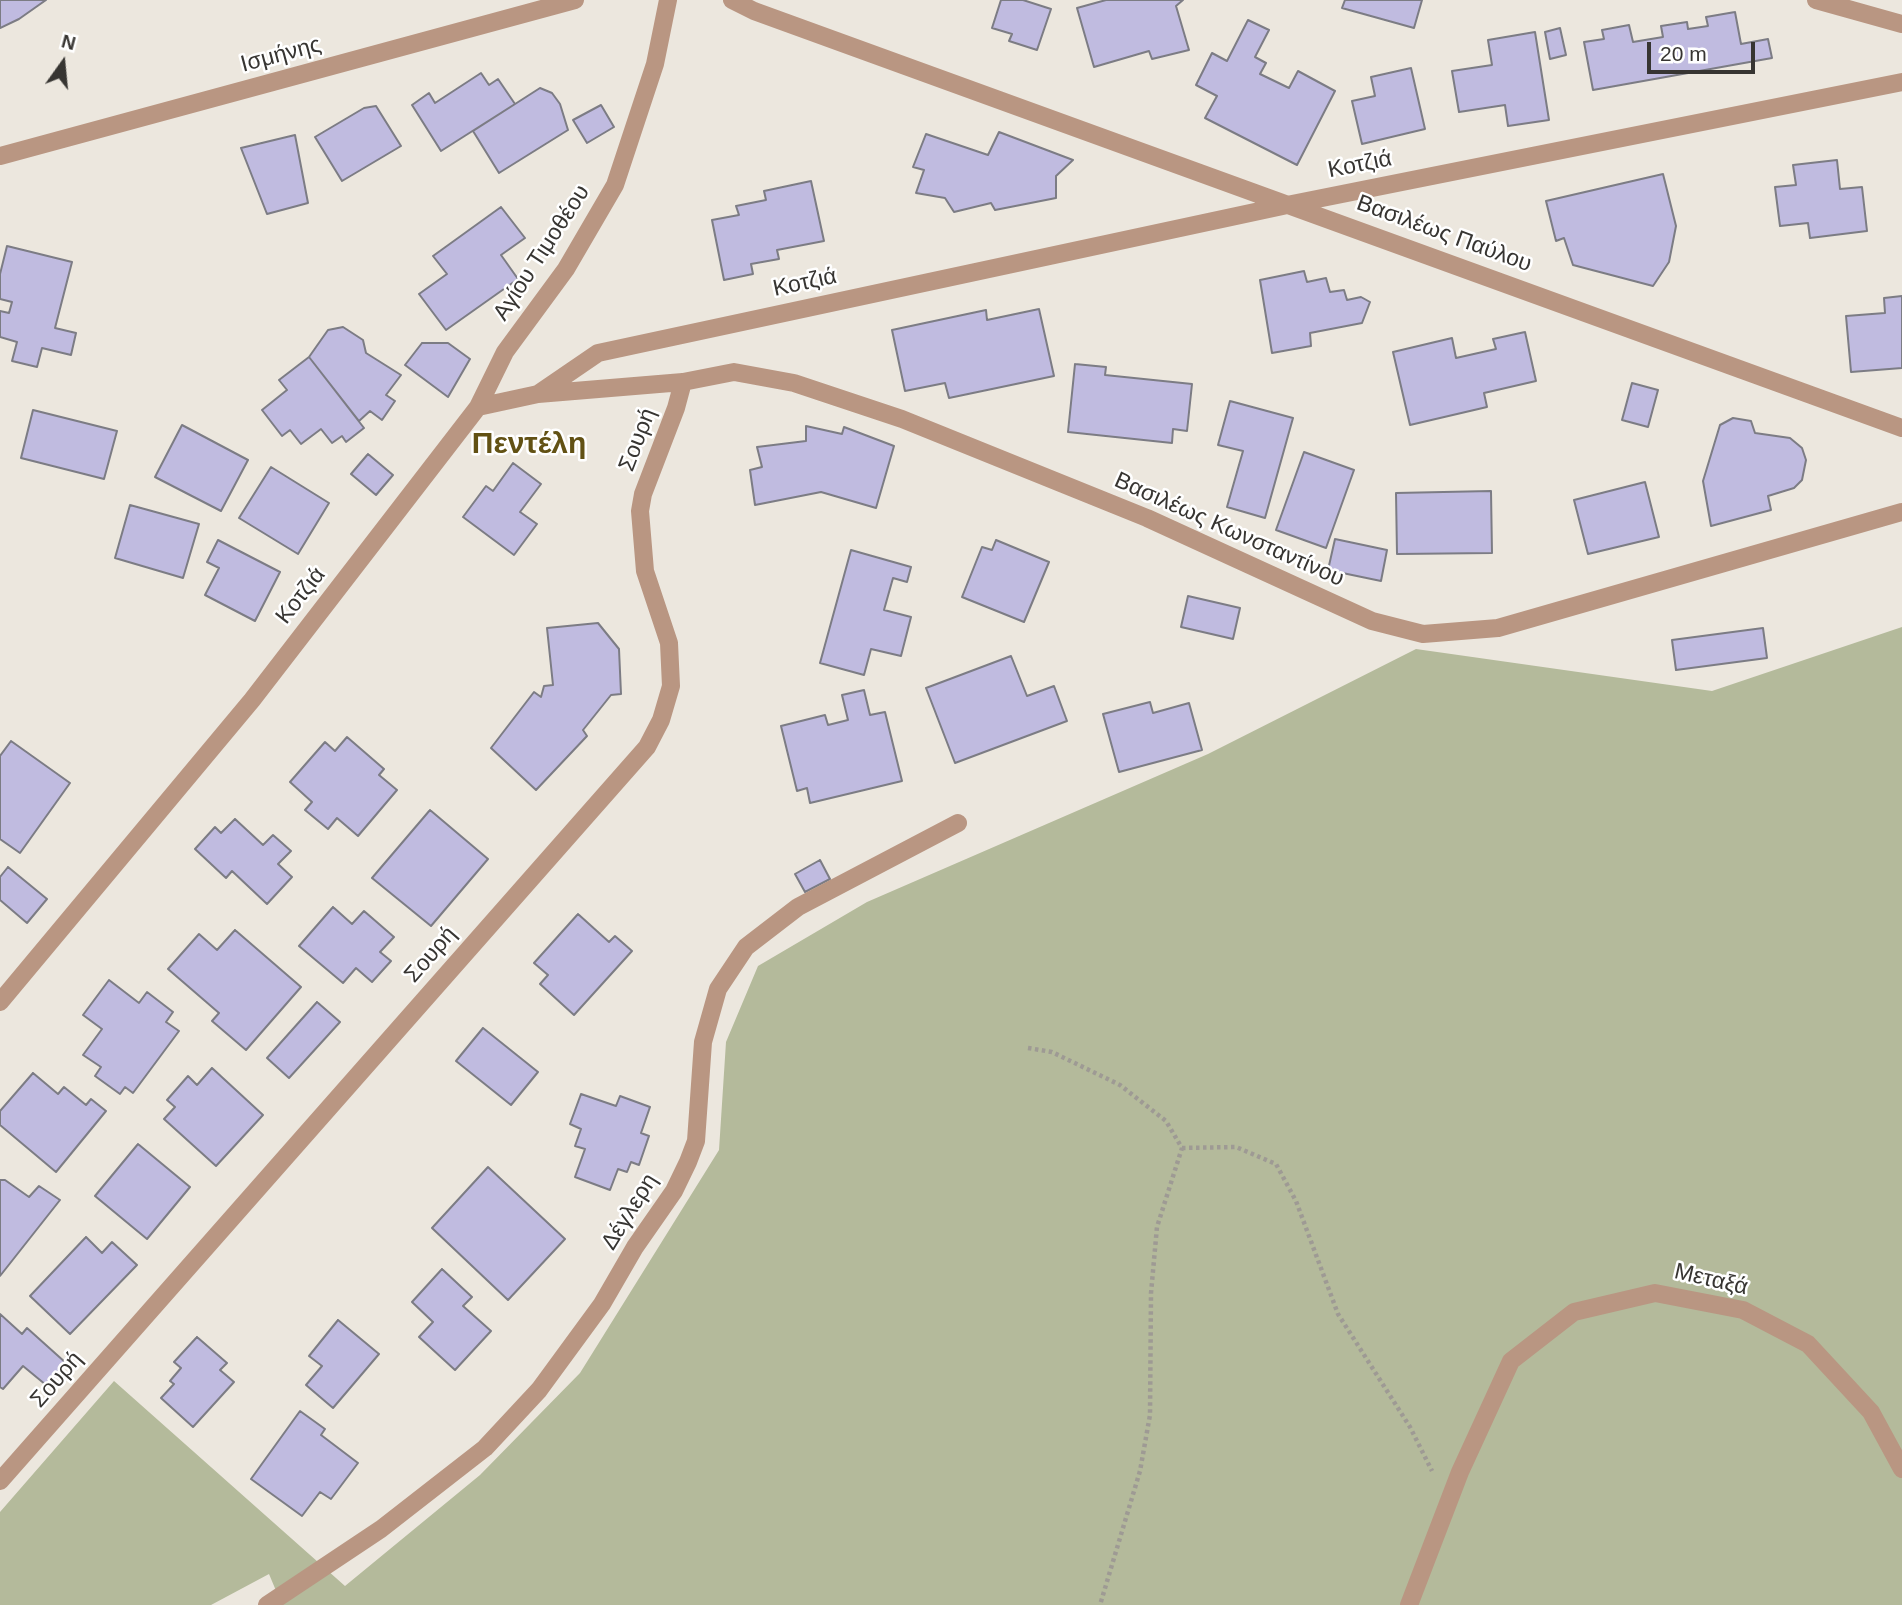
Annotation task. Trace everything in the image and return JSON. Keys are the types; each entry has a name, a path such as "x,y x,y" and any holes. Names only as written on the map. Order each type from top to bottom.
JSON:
{"street":[{"name":"Ισμήνης","path":"0,156 575,0"},
{"name":"Αγίου Τιμοθέου","path":"478,407 505,352 566,269 615,185 655,64 668,0"},
{"name":"Βασιλέως Παύλου","path":"732,0 754,11 1292,204 1902,428"},
{"path":"1816,0 1902,24"},
{"name":"Κοτζιά","path":"0,1002 252,700 478,407 538,394 598,353 1292,204 1902,82"},
{"name":"Βασιλέως Κωνσταντίνου","path":"538,394 683,382 734,372 771,377 902,419 1147,518 1372,621 1423,634 1497,628 1902,512"},
{"name":"Σουρή","path":"0,1481 647,747 661,720 671,686 669,643 645,571 640,510 683,382"},
{"name":"Δέγλερη","path":"268,1605 381,1529 485,1448 539,1390 594,1315 674,1191 688,1162 696,1141 703,1042 718,989 746,947 798,907 958,823"},
{"name":"Μεταξά","path":"1409,1605 1448,1503 1511,1361 1574,1312 1655,1293 1743,1310 1808,1344 1871,1412 1902,1469"}],"path":[{"path":"1028,1048 1052,1052 1120,1085 1166,1121 1182,1149 1157,1227 1151,1293 1148,1426 1136,1484 1100,1605"},
{"path":"1182,1149 1236,1147 1276,1164 1296,1201 1338,1314 1410,1427 1448,1503"}],"green space":[{"path":"1902,627 1902,1605 282,1605 269,1574 211,1605 0,1605 0,1512 114,1381 345,1586 480,1475 580,1373 719,1150 726,1042 758,966 867,902 1208,754 1416,649 1712,691"}],"building":[{"path":"0,0 46,0 19,19 0,28"},
{"path":"1001,0 1023,0 1051,9 1037,50 1009,41 1012,34 992,28"},
{"path":"1106,0 1183,0 1176,6 1189,50 1152,59 1149,51 1094,67 1077,8"},
{"path":"1345,0 1422,0 1414,28 1342,8"},
{"path":"1735,12 1741,44 1768,39 1772,58 1593,90 1584,42 1604,39 1602,30 1629,25 1633,42 1663,37 1661,26 1687,22 1688,29 1708,26 1706,17"},
{"path":"1248,20 1269,30 1255,57 1266,63 1260,74 1289,88 1298,71 1335,91 1297,165 1205,118 1217,96 1196,85 1212,53 1227,61"},
{"path":"1560,28 1566,55 1550,59 1545,32"},
{"path":"1535,32 1549,120 1508,126 1505,105 1459,112 1452,71 1492,65 1488,40"},
{"path":"1411,68 1425,129 1362,144 1352,101 1375,96 1371,77"},
{"path":"481,73 489,85 498,79 515,104 441,151 412,105 429,93 435,103"},
{"path":"540,88 552,93 560,104 568,130 499,173 473,131"},
{"path":"601,105 614,127 587,143 573,120"},
{"path":"376,106 401,146 342,181 315,137 364,108"},
{"path":"999,132 1073,160 1056,176 1056,198 995,210 991,203 954,212 945,198 916,193 924,170 913,167 926,134 988,155"},
{"path":"295,135 308,203 267,214 241,148"},
{"path":"1837,160 1840,189 1862,187 1867,231 1810,238 1808,223 1780,226 1775,187 1796,185 1793,165"},
{"path":"1663,174 1676,226 1669,262 1653,286 1573,265 1564,238 1556,241 1546,201"},
{"path":"811,181 824,241 777,250 779,259 751,264 753,274 724,280 712,220 739,215 736,206 766,200 764,191"},
{"path":"501,207 525,238 501,255 518,279 446,330 419,294 447,274 433,256"},
{"path":"7,246 72,262 55,328 76,333 71,355 42,348 37,367 12,361 17,342 0,337 0,311 9,313 12,302 0,299 0,274"},
{"path":"1304,271 1307,282 1326,278 1330,292 1344,290 1347,300 1361,297 1370,302 1362,323 1310,333 1311,346 1272,353 1260,280"},
{"path":"1902,296 1902,368 1851,372 1846,316 1885,313 1884,298"},
{"path":"1039,309 1054,376 949,398 945,383 905,391 892,330 986,310 987,320"},
{"path":"343,327 363,340 366,353 401,375 386,395 395,401 382,420 370,411 359,421 309,357 328,330"},
{"path":"1525,332 1536,381 1484,393 1487,407 1410,425 1393,352 1452,338 1456,358 1496,349 1493,339"},
{"path":"422,343 448,343 470,359 448,397 405,365"},
{"path":"309,357 364,428 346,442 342,436 332,443 321,429 301,444 290,430 282,436 262,410 287,390 279,380"},
{"path":"1075,364 1106,367 1105,375 1192,384 1187,431 1173,429 1172,443 1068,432"},
{"path":"1632,383 1658,390 1648,427 1622,420"},
{"path":"1230,401 1293,418 1265,518 1227,507 1243,451 1218,445"},
{"path":"33,410 117,431 104,479 21,458"},
{"path":"1733,418 1751,421 1755,433 1790,438 1802,448 1806,460 1802,480 1794,488 1768,496 1771,510 1711,526 1703,481 1720,425"},
{"path":"182,425 248,460 221,511 155,477"},
{"path":"806,426 842,434 844,427 894,446 876,508 821,492 755,505 750,470 762,467 757,447 806,441"},
{"path":"1304,452 1354,470 1326,548 1276,530"},
{"path":"368,454 393,475 376,495 351,474"},
{"path":"513,463 541,484 520,512 537,524 514,555 463,517 486,486 493,491"},
{"path":"271,467 329,503 298,554 239,518"},
{"path":"1645,482 1659,537 1588,554 1574,500"},
{"path":"1491,491 1492,553 1397,554 1396,493"},
{"path":"130,505 199,524 183,578 115,558"},
{"path":"1335,539 1387,550 1381,581 1328,570"},
{"path":"218,540 280,572 255,621 205,595 219,568 207,562"},
{"path":"996,540 1049,562 1024,622 962,597 982,547 992,550"},
{"path":"851,550 911,567 907,582 893,578 884,610 911,617 901,656 871,649 864,675 820,663"},
{"path":"1188,596 1240,608 1233,639 1181,627"},
{"path":"598,623 619,649 621,694 611,695 583,730 587,736 536,790 491,748 534,692 541,697 544,686 553,685 547,628"},
{"path":"1763,628 1767,658 1676,670 1672,640"},
{"path":"1011,656 1027,696 1054,686 1067,721 955,763 926,688"},
{"path":"864,690 870,715 885,712 902,781 810,803 807,788 797,791 781,726 825,715 828,725 848,720 842,695"},
{"path":"1150,702 1153,713 1189,703 1202,750 1119,772 1103,714"},
{"path":"347,737 384,769 379,775 397,790 358,836 337,818 328,829 305,810 312,802 290,782 325,742 335,751"},
{"path":"11,741 70,783 20,853 0,839 0,756"},
{"path":"430,810 488,859 431,926 372,878"},
{"path":"235,819 263,845 273,835 291,851 278,864 292,877 267,904 232,871 226,878 195,849 215,827 221,833"},
{"path":"820,860 830,879 805,892 795,874"},
{"path":"8,867 47,899 27,923 0,900 0,877"},
{"path":"333,907 352,924 364,911 394,937 380,952 391,961 372,982 356,968 343,983 299,946"},
{"path":"578,914 609,942 615,936 632,951 574,1015 540,984 548,975 534,963"},
{"path":"235,930 301,987 246,1050 212,1021 219,1013 168,969 199,934 217,950"},
{"path":"109,980 139,1003 147,992 173,1012 166,1022 179,1031 133,1093 125,1087 120,1094 95,1076 101,1067 83,1055 102,1029 83,1015"},
{"path":"317,1002 340,1022 289,1078 267,1058"},
{"path":"483,1028 538,1072 511,1105 456,1061"},
{"path":"212,1068 263,1115 216,1166 164,1119 175,1107 167,1100 188,1076 197,1085"},
{"path":"33,1073 58,1094 64,1087 86,1105 91,1099 106,1111 56,1172 0,1125 0,1111"},
{"path":"581,1094 616,1106 620,1096 650,1107 641,1133 649,1136 639,1165 631,1162 627,1172 618,1169 610,1190 575,1177 585,1149 575,1146 581,1129 570,1124"},
{"path":"138,1144 190,1187 147,1239 95,1196"},
{"path":"488,1167 565,1239 508,1300 432,1228"},
{"path":"0,1180 5,1180 29,1197 39,1186 60,1200 0,1276"},
{"path":"86,1237 102,1253 112,1242 137,1265 70,1334 30,1296"},
{"path":"442,1269 472,1297 463,1306 491,1331 455,1370 419,1337 433,1322 412,1302"},
{"path":"0,1314 22,1334 27,1328 66,1363 46,1385 23,1366 3,1389 0,1387"},
{"path":"338,1320 379,1354 333,1408 306,1385 322,1366 309,1356"},
{"path":"197,1337 227,1363 220,1370 234,1382 193,1427 161,1398 174,1384 170,1381 181,1368 174,1362"},
{"path":"300,1411 325,1429 321,1435 358,1463 331,1499 320,1492 302,1516 251,1479"}],"district":[{"name":"Πεντέλη","path":"529,445"}]}
